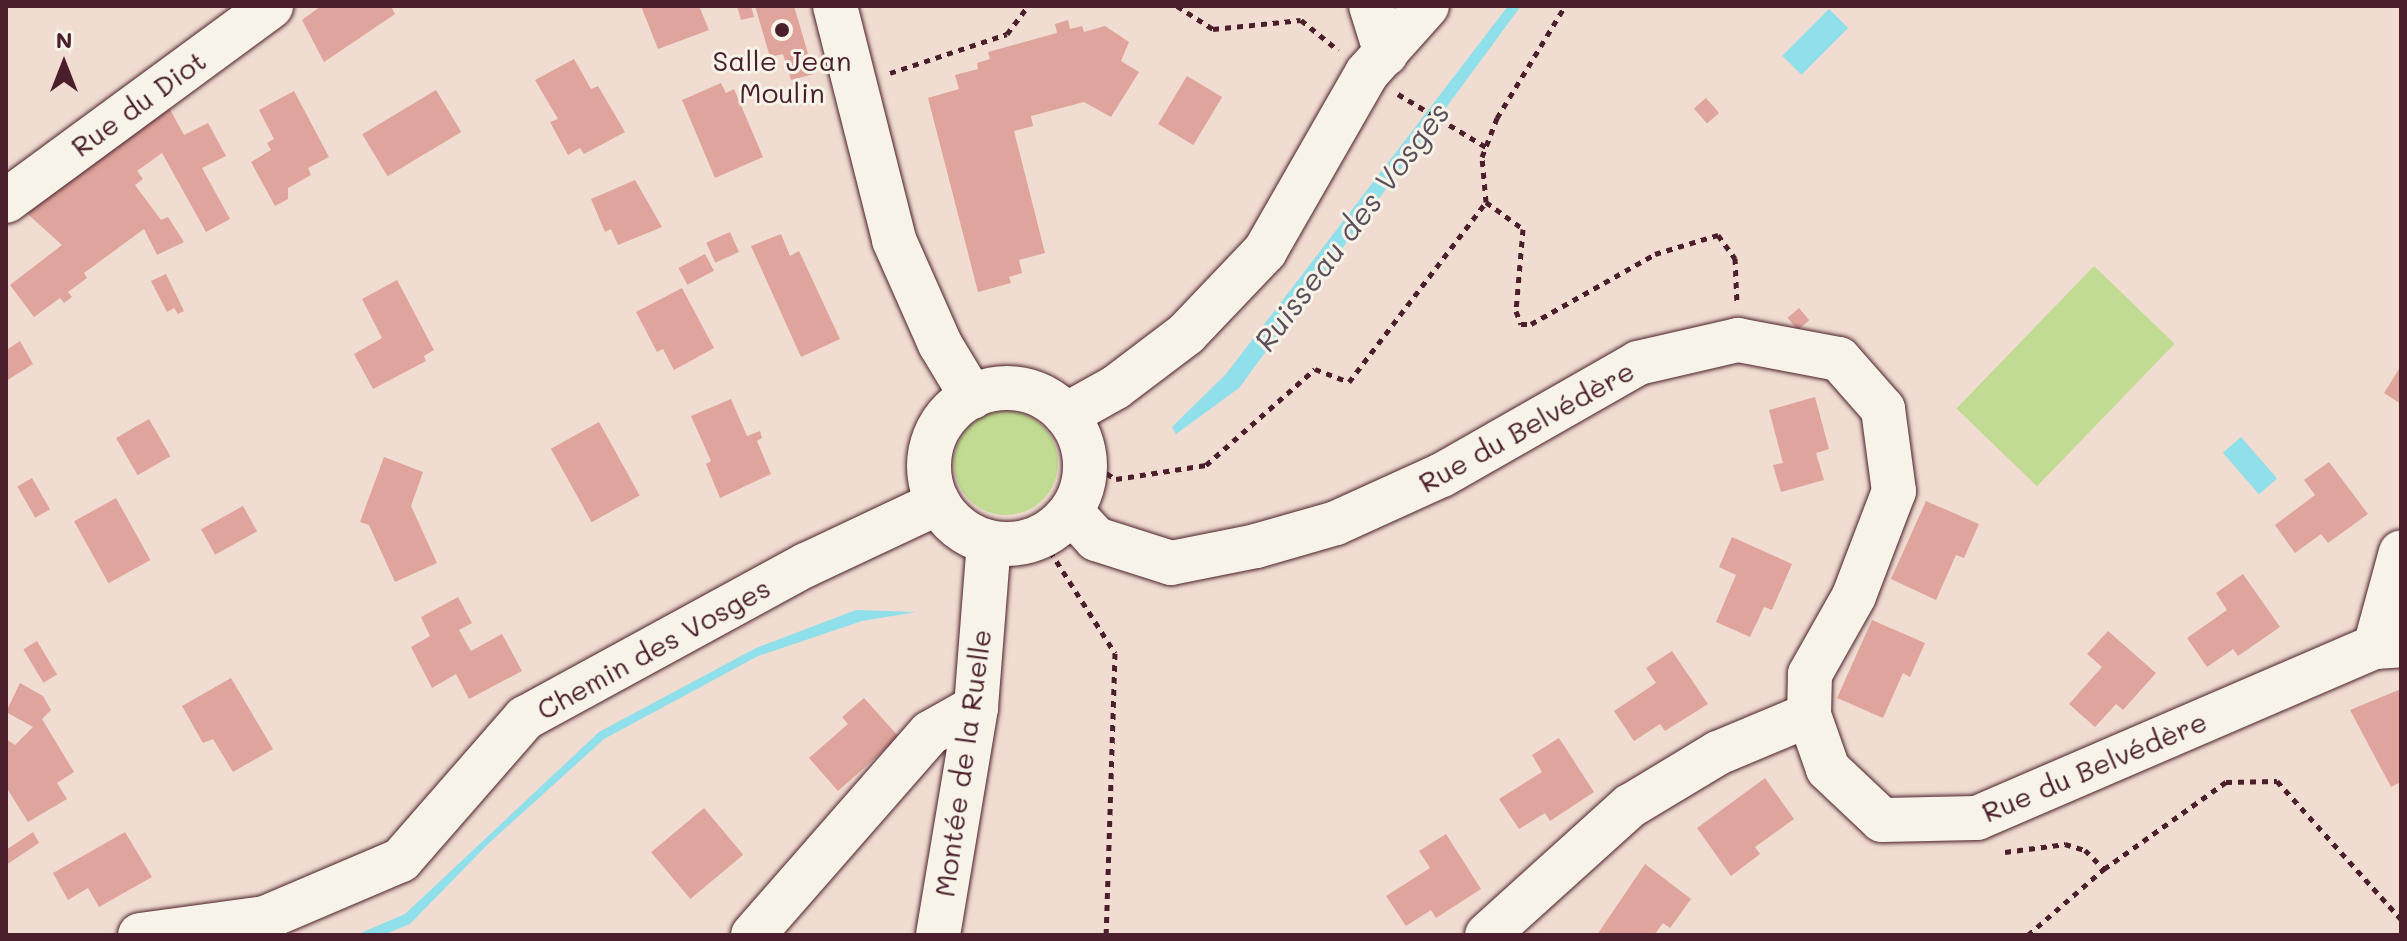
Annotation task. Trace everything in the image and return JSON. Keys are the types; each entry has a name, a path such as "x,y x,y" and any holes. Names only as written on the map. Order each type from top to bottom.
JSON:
{"street":[{"name":"Rue du Diot","path":"6,201 271,6"},
{"path":"835,6 857,83 894,240 940,344 972,397"},
{"path":"1371,6 1377,70"},
{"path":"1066,415 1116,387 1186,334 1265,251 1377,70 1427,6"},
{"name":"Rue du Belvédère","path":"1056,525 1171,563 1256,546 1336,523 1442,475 1638,363 1738,340 1839,359 1883,409 1894,491 1854,596 1810,674 1809,715 1828,769 1882,820 1977,818 2388,646"},
{"path":"997,389 1022,389 1046,398 1066,415 1080,436 1086,461 1083,488 1056,525 989,543 969,534 938,503 930,455 952,411 972,397 997,389"},
{"name":"Chemin des Vosges","path":"140,935 265,918 401,860 525,718 806,565 938,503"},
{"name":"Montée de la Ruelle","path":"938,935 976,707 989,543"},
{"path":"2388,646 2401,552"},
{"path":"753,935 930,733 976,707"},
{"path":"1487,935 1630,806 1718,753 1809,715"}],"path":[{"path":"857,83 1007,34 1028,6"},
{"path":"1177,6 1213,29 1301,20 1486,147"},
{"path":"1086,461 1116,479 1206,465 1315,369 1349,382 1486,202 1486,147 1497,118 1565,6"},
{"path":"1486,202 1523,229 1516,311 1521,324 1531,324 1655,254 1718,235 1735,258 1738,340"},
{"path":"1056,525 1115,653 1106,935"},
{"path":"2028,935 2104,869 2226,782 2277,781 2401,919"},
{"path":"1977,818 2004,852 2065,844 2085,850 2104,869"}],"green space":[{"path":"2094,266 2175,344 2037,486 1956,408"},
{"path":"1006,411 1026,415 1043,426 1054,443 1058,463 1054,483 1043,500 1026,511 1006,515 986,511 969,500 958,483 954,463 958,443 969,426 986,415"}],"water":[{"name":"Ruisseau des Vosges","path":"1508,6 1521,6 1239,388 1176,434 1172,427 1226,374"},
{"path":"1829,9 1848,28 1801,75 1782,56"},
{"path":"2241,437 2277,479 2259,494 2223,453"},
{"path":"856,610 916,612 862,621 758,656 604,739 488,844 410,924 383,935 356,935 405,914 599,732 756,648"}],"building":[{"path":"321,6 391,6 395,14 324,62 302,20"},
{"path":"641,6 699,6 709,30 658,49"},
{"path":"737,6 751,6 754,17 741,20"},
{"name":"Salle Jean Moulin","path":"755,6 794,6 814,74 791,80 783,54 770,57"},
{"path":"1068,20 1070,29 1082,26 1084,32 1105,26 1129,42 1121,61 1139,72 1111,117 1084,102 1031,116 1033,126 1014,131 1045,253 1019,260 1022,273 1009,277 1011,283 978,292 928,98 959,89 955,75 978,69 977,63 990,59 988,52 1057,33 1055,24"},
{"path":"574,59 591,89 598,86 625,132 584,154 580,148 568,155 550,122 558,119 535,80"},
{"path":"1187,76 1222,97 1193,145 1158,124"},
{"path":"721,83 726,93 734,89 763,157 715,178 682,100"},
{"path":"436,90 461,132 388,176 362,134"},
{"path":"294,91 329,157 308,168 311,175 288,188 288,199 275,206 251,162 271,150 267,143 274,139 259,110"},
{"path":"1706,98 1719,113 1707,124 1694,108"},
{"path":"167,104 184,135 208,123 226,156 202,168 230,219 206,232 162,153 137,171 143,179 135,185 161,220 168,217 184,242 157,255 144,229 84,273 87,278 68,292 72,297 64,303 60,298 34,317 10,285 62,245 21,208"},
{"path":"635,180 662,227 618,245 611,229 605,232 591,199"},
{"path":"730,232 739,252 715,263 706,243"},
{"path":"781,234 790,256 799,251 840,339 801,357 751,246"},
{"path":"705,254 714,271 687,285 679,268"},
{"path":"166,274 184,311 178,314 174,308 167,312 151,281"},
{"path":"397,280 434,350 424,356 426,361 373,389 354,354 382,338 362,299"},
{"path":"682,288 714,348 674,370 663,349 657,352 636,312"},
{"path":"1799,308 1809,320 1798,330 1788,318"},
{"path":"20,341 33,364 6,381 6,345 8,349"},
{"path":"2401,366 2401,404 2384,393"},
{"path":"1815,397 1829,449 1816,453 1824,480 1781,492 1773,465 1783,463 1769,410"},
{"path":"731,399 747,436 760,431 762,438 757,441 771,474 720,498 706,464 711,461 691,416"},
{"path":"149,419 171,456 138,475 116,438"},
{"path":"599,422 640,495 592,522 551,449"},
{"path":"384,457 423,472 411,506 437,563 395,582 369,525 360,522"},
{"path":"2329,462 2368,514 2328,543 2321,534 2295,553 2275,525 2315,495 2304,480"},
{"path":"32,478 50,509 35,518 17,486"},
{"path":"116,498 150,560 108,583 74,521"},
{"path":"1926,501 1979,524 1964,558 1956,555 1936,600 1891,579"},
{"path":"243,506 257,531 215,555 201,529"},
{"path":"1732,537 1792,564 1772,610 1764,607 1750,637 1716,622 1736,575 1719,567"},
{"path":"2243,574 2280,627 2238,656 2233,649 2207,667 2187,638 2227,610 2216,593"},
{"path":"458,597 472,623 459,630 471,651 502,634 522,671 469,699 456,674 432,688 411,647 430,636 421,617"},
{"path":"1872,620 1925,643 1910,677 1903,673 1883,718 1837,698"},
{"path":"2108,631 2156,673 2123,710 2116,704 2095,727 2069,704 2102,667 2087,654"},
{"path":"37,641 57,674 43,683 23,649"},
{"path":"1672,651 1708,704 1665,731 1660,724 1634,741 1614,711 1656,683 1646,668"},
{"path":"231,678 273,749 233,772 213,739 203,743 182,706"},
{"path":"20,683 43,696 51,710 42,719 74,772 57,783 67,799 28,822 6,787 6,739 15,745 33,727 6,712"},
{"path":"2401,689 2401,782 2391,787 2350,710"},
{"path":"864,698 899,737 838,791 809,758 848,724 842,717"},
{"path":"1559,738 1594,792 1550,821 1545,813 1519,829 1499,799 1542,772 1532,755"},
{"path":"1765,778 1794,819 1755,847 1760,854 1731,876 1697,828"},
{"path":"704,808 743,855 690,899 651,852"},
{"path":"33,832 39,843 6,865 6,850"},
{"path":"125,832 152,877 99,907 88,888 68,900 53,873"},
{"path":"1446,834 1481,889 1436,918 1431,910 1406,926 1386,896 1430,868 1419,851"},
{"path":"1645,864 1691,899 1670,928 1663,923 1654,935 1597,935"}],"place":[{"name":"Salle Jean Moulin","path":"782,30"}]}
